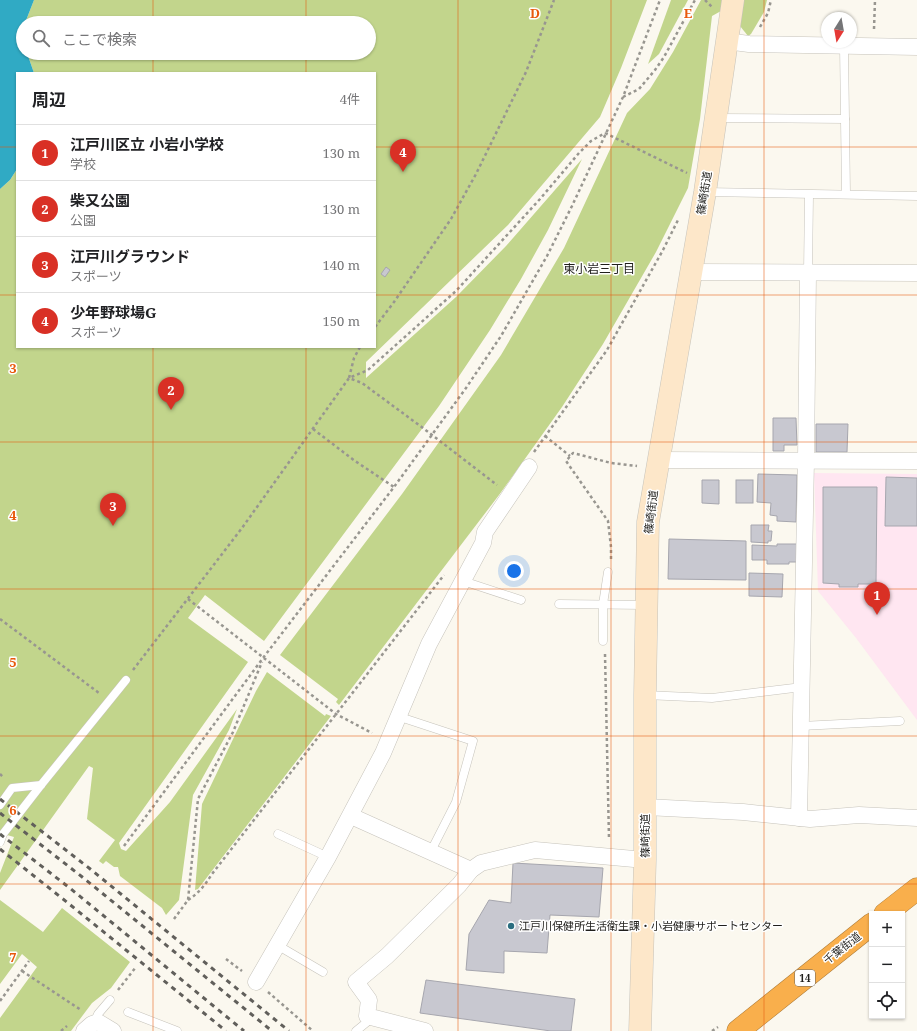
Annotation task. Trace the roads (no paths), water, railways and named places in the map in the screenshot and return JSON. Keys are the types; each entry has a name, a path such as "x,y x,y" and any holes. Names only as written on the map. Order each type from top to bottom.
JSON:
{"highway":[{"path":"889,911 917,889"},
{"name":"千葉街道","path":"738,1031 869,926"}],"main road":[{"name":"篠崎街道","path":"640,1031 646,860 646,605 651,463 690,272 699,184 716,118 726,41 724,6"}],"street":[{"path":"726,41 749,44 821,46"},
{"path":"857,46 917,47"},
{"path":"690,272 917,273"},
{"path":"799,818 808,273"},
{"path":"651,463 806,460 917,461"},
{"path":"256,982 351,816 400,717 429,644 483,543 485,532 531,461"},
{"path":"646,807 743,812 810,819 859,815 917,818"},
{"path":"351,816 472,870"},
{"path":"425,1031 392,1027 367,1016 369,1000 356,982 387,956 459,885 472,870 481,863 535,850 646,860"},
{"path":"89,1027 98,1022 112,1031"}],"lane":[{"path":"844,48 846,194"},
{"path":"716,118 845,119"},
{"path":"699,184 809,195 846,194 917,196"},
{"path":"808,273 809,195"},
{"path":"917,264 917,273"},
{"path":"603,640 603,604 608,572"},
{"path":"463,581 521,600"},
{"path":"559,604 646,605"},
{"path":"0,842 3,834 41,785 126,680"},
{"path":"645,695 712,698 802,687"},
{"path":"400,717 474,741 456,802 431,851"},
{"path":"801,726 900,721"},
{"path":"0,804 12,788 41,785"},
{"path":"278,834 328,857"},
{"path":"277,945 323,972"},
{"path":"89,1027 110,1000"},
{"path":"128,1012 177,1031"},
{"path":"356,1031 372,1018"}],"water":[{"path":"0,0 34,0 28,16 16,16 16,60 29,60 34,72 16,72 16,171 10,180 0,189"}],"railway":[{"path":"0,799 89,868 289,1031"},
{"path":"0,813 81,876 272,1031"},
{"path":"0,834 71,889 244,1031"},
{"path":"0,849 226,1031"}],"place":[{"name":"少年野球場G","path":"403,172"},
{"name":"柴又公園","path":"171,410"},
{"name":"江戸川グラウンド","path":"113,526"},
{"name":"江戸川区立 小岩小学校","path":"877,615"},
{"name":"江戸川保健所生活衛生課・小岩健康サポートセンター","path":"511,926"}],"district":[{"name":"東小岩三丁目","path":"599,269"}]}
